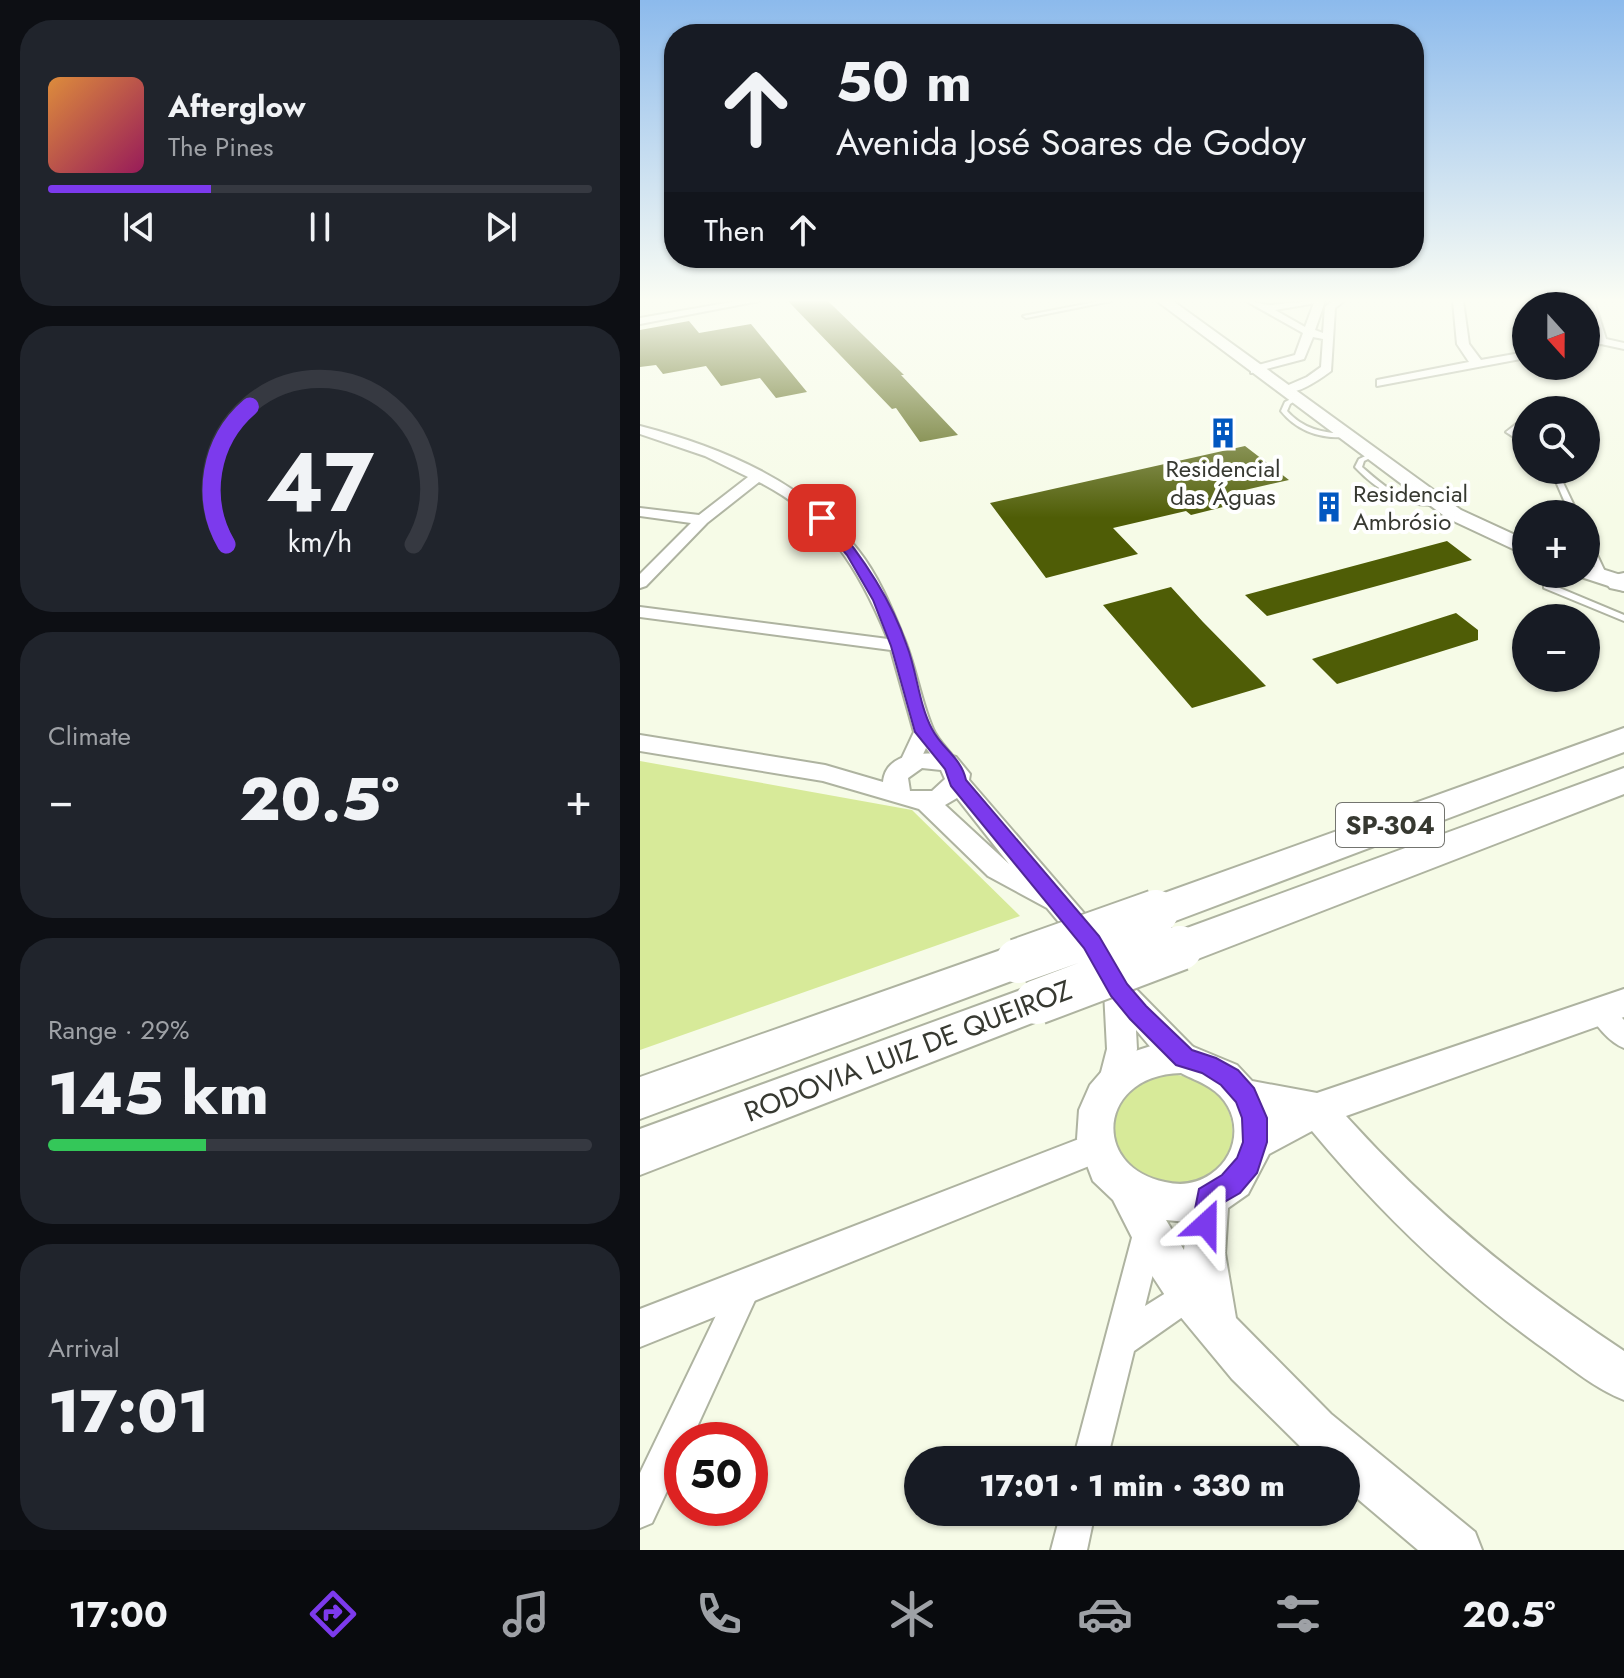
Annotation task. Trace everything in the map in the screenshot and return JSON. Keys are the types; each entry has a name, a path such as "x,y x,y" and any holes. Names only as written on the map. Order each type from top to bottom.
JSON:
{"highway":[{"name":"RODOVIA LUIZ DE QUEIROZ","path":"640,1098 1624,739"},
{"name":"RODOVIA LUIZ DE QUEIROZ","path":"640,1152 1624,780"}],"main road":[{"path":"1260,373 1454,514 1512,541"},
{"path":"1255,1142 1317,1110 1612,1007"},
{"path":"1128,1189 1154,1200 1182,1203 1209,1197 1231,1184 1248,1164 1255,1142 1255,1118 1245,1096 1229,1077 1208,1065 1184,1058 1147,1062 1115,1080 1101,1100 1094,1123 1097,1147 1108,1170 1128,1189 1149,1230 1204,1301 1342,1452 1406,1510 1457,1550"},
{"path":"1245,1096 1317,1110 1364,1165 1435,1236 1531,1314 1624,1378"},
{"path":"1204,1301 1209,1197"}],"street":[{"path":"1314,373 1317,376"},
{"path":"1289,394 1320,373"},
{"path":"1381,383 1430,373"},
{"path":"640,430 710,453 791,493 822,518 853,553 880,600 899,646 924,732 1056,902 1092,942 1119,990 1184,1058"},
{"path":"640,583 702,520 758,476"},
{"path":"640,512 702,520"},
{"path":"640,612 899,646"},
{"path":"900,794 894,782 924,732"},
{"path":"640,743 825,773 900,794 907,799 926,801 947,794 953,772"},
{"path":"825,773 905,766 929,759 953,772"},
{"path":"926,801 997,869 1056,902"},
{"path":"1115,1080 1122,1049 1119,990"},
{"path":"1612,1007 1624,1037"},
{"path":"640,1328 1097,1147"},
{"path":"1093,1446 1149,1230"},
{"path":"640,1511 747,1284"},
{"path":"1118,1343 1204,1301"},
{"path":"1069,1550 1075,1526"}],"lane":[{"path":"1600,562 1611,579"},
{"path":"1552,588 1624,618"}],"green space":[{"path":"640,761 912,810 1020,916 640,1050"},
{"path":"1170,1074 1197,1081 1217,1094 1228,1111 1233,1130 1229,1149 1219,1166 1201,1178 1176,1183 1151,1179 1132,1168 1119,1152 1114,1133 1116,1114 1126,1096 1144,1082"}],"building":[{"path":"712,373 792,373 807,392 776,398 760,378 721,386"},
{"path":"858,373 902,373 958,435 920,442 896,408 892,409"},
{"path":"1245,446 1289,480 1245,490 1255,499 1191,515 1186,511 1113,528 1138,554 1046,578 990,503"},
{"path":"1447,541 1472,560 1267,616 1245,595"},
{"path":"1171,587 1266,686 1192,708 1103,605"},
{"path":"1456,613 1478,630 1478,640 1337,684 1312,659"}],"place":[{"name":"Residencial das Águas","path":"1223,433"},
{"name":"Residencial Ambrósio","path":"1329,507"}],"route":[{"path":"822,518 853,553 880,600 899,646 924,732 954,768 958,774 957,781 1092,942 1119,990 1138,1012 1184,1058 1208,1065 1229,1077 1245,1096 1255,1118 1255,1142 1248,1164 1231,1184 1209,1197 1206,1224"}]}
